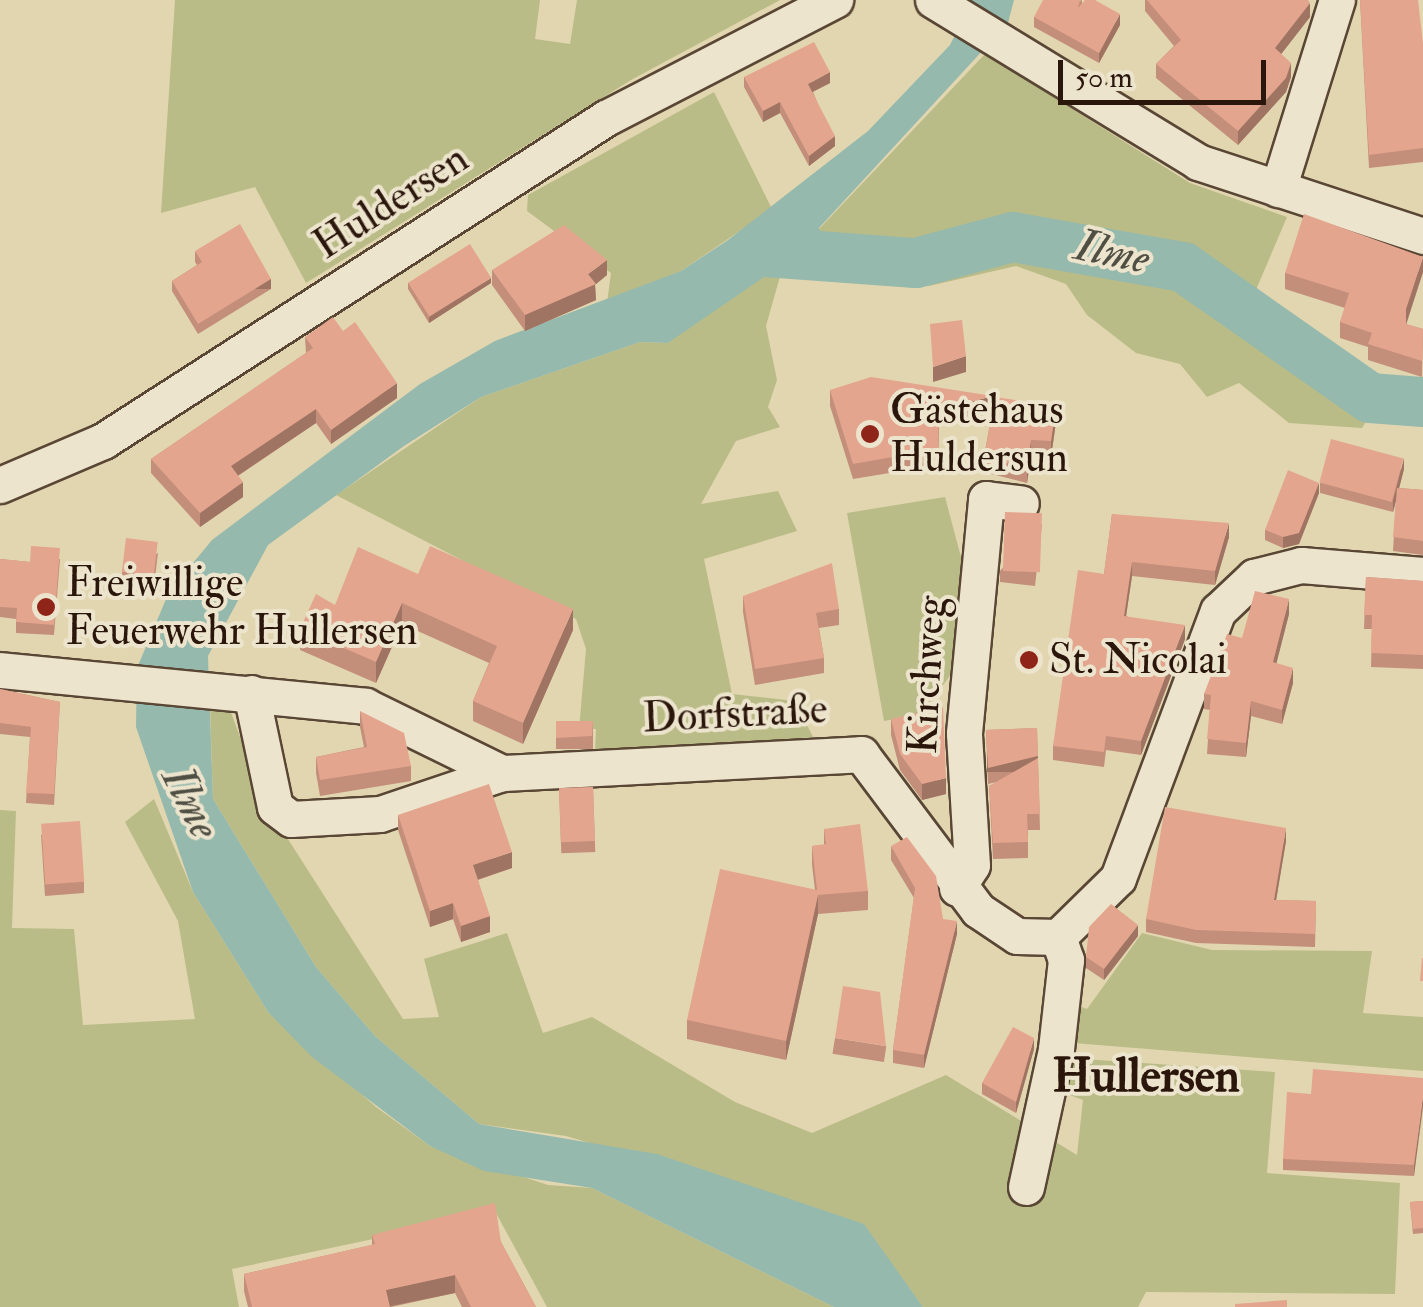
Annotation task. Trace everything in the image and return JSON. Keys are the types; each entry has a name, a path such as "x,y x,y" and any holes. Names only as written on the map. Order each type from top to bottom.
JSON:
{"street":[{"name":"Huldersen","path":"0,485 103,441 606,118 835,0"},
{"path":"1278,189 1336,0"},
{"path":"944,5 1198,162 1423,236"},
{"name":"Kirchweg","path":"957,888 972,866 964,733 986,499 1022,503"},
{"path":"1026,1187 1056,1049 1066,960 1058,937 1118,878 1218,611 1254,578 1301,565 1423,575"},
{"path":"0,670 241,692 403,718 502,773"},
{"path":"241,692 275,807 291,820 380,814 502,773"},
{"name":"Dorfstraße","path":"502,773 861,754 957,888 1017,936 1058,937"}],"green space":[{"path":"175,0 540,0 535,39 570,44 577,0 780,0 631,80 306,283 255,187 161,213"},
{"path":"985,54 1190,183 1287,217 1253,297 1373,377 1423,385 1423,420 1376,406 1362,428 1289,423 1239,383 1207,397 1180,364 1136,353 1087,315 1066,284 1016,266 929,286 781,273 766,326 777,380 768,407 780,427 736,441 701,504 778,491 797,531 704,559 732,694 795,701 813,737 595,754 596,729 579,729 586,649 576,619 336,495 481,397 640,342 668,343 819,229"},
{"path":"714,92 772,209 681,271 607,303 611,273 527,211 528,195"},
{"path":"945,497 970,591 957,666 922,714 884,721 847,513"},
{"path":"210,704 229,707 263,800 403,1019 439,1017 424,959 507,933 543,1033 592,1017 735,1102 812,1133 946,1075 1077,1155 1083,1100 1064,1093 1068,1058 1275,1072 1267,1173 1400,1183 1395,1294 1146,1292 1138,1307 923,1307 863,1224 566,1136 479,1124 375,1036 316,967 213,799"},
{"path":"154,799 193,892 268,1012 376,1107 430,1146 548,1185 592,1188 834,1307 547,1307 496,1213 232,1269 239,1307 0,1307 0,810 16,811 12,928 74,929 83,1025 195,1019 178,921 125,822"},
{"path":"1142,933 1212,950 1372,951 1363,1013 1423,1017 1423,1071 1073,1043 1079,1006 1087,1009"}],"water":[{"path":"972,0 1014,0 1008,23 819,228 822,237 668,343 640,342 481,397 404,446 268,545 208,656 213,799 316,967 375,1036 479,1124 657,1154 864,1224 923,1307 834,1307 592,1188 484,1171 430,1146 312,1057 268,1012 193,892 136,727 137,668 169,592 212,540 420,384 495,341 681,271 728,240 868,131 950,45"}],"building":[{"path":"1043,0 1080,0 1078,8 1085,0 1095,0 1120,14 1099,53 1034,17"},
{"path":"1147,0 1310,3 1275,48 1291,63 1286,78 1238,131 1156,64 1181,40"},
{"path":"1360,0 1418,0 1423,44 1423,148 1369,155"},
{"path":"814,42 830,72 808,84 835,136 809,156 780,102 763,111 744,77"},
{"path":"1304,214 1423,257 1406,309 1406,324 1423,329 1422,361 1368,344 1372,333 1340,322 1349,293 1285,273"},
{"path":"240,224 271,279 198,324 172,281 202,262 195,251"},
{"path":"564,225 607,260 588,274 596,284 525,315 492,270"},
{"path":"470,244 491,278 429,317 408,283"},
{"path":"333,317 343,331 355,322 397,383 331,430 316,409 231,466 243,482 200,513 151,459 313,348 305,337"},
{"path":"962,320 966,356 933,367 930,324"},
{"path":"871,377 993,396 939,410 938,449 853,464 830,390"},
{"path":"995,397 1056,406 1051,441 1031,440 1027,468 984,457"},
{"path":"1331,439 1403,458 1392,502 1319,482"},
{"path":"1288,470 1319,483 1299,533 1283,537 1265,530"},
{"path":"1397,488 1423,490 1423,541 1393,537"},
{"path":"1005,512 1042,513 1040,572 1003,571"},
{"path":"1112,514 1229,523 1215,571 1132,562 1124,616 1185,625 1141,741 1106,736 1104,752 1053,746 1078,570 1104,574"},
{"path":"126,538 158,542 154,576 122,572"},
{"path":"31,546 60,548 54,625 16,622 17,608 0,607 0,559 30,562"},
{"path":"430,546 573,609 523,723 473,701 497,646 402,603 376,662 300,629 316,594 335,605 358,547 418,574"},
{"path":"832,563 839,609 816,613 824,658 755,669 743,596"},
{"path":"1366,577 1423,581 1423,655 1371,653 1372,615 1364,615"},
{"path":"1255,591 1289,599 1273,662 1293,668 1282,710 1251,701 1246,743 1207,739 1211,695 1204,694 1227,634 1242,638"},
{"path":"0,689 60,702 54,794 26,793 31,727 0,723"},
{"path":"943,707 946,778 922,784 900,754 891,719"},
{"path":"360,711 404,733 411,766 320,780 316,757 367,747"},
{"path":"556,721 593,721 592,736 556,738"},
{"path":"1037,728 1038,756 988,768 986,730"},
{"path":"1038,758 1040,814 1027,814 1028,842 993,843 989,786"},
{"path":"489,784 512,852 473,865 490,916 461,926 453,903 430,911 398,815"},
{"path":"593,787 595,841 561,842 559,788"},
{"path":"1165,807 1286,828 1274,900 1316,901 1315,934 1196,930 1146,919"},
{"path":"80,821 84,882 45,885 41,824"},
{"path":"860,824 868,891 818,895 786,1041 687,1020 720,869 817,890 812,846 826,844 824,829"},
{"path":"907,837 936,876 943,919 957,921 924,1055 893,1050 915,888 891,846"},
{"path":"1111,904 1138,925 1104,969 1086,957 1089,927"},
{"path":"843,986 880,992 886,1046 835,1038"},
{"path":"1013,1027 1034,1038 1016,1102 982,1083"},
{"path":"1313,1069 1423,1078 1414,1165 1283,1159 1287,1092 1311,1094"},
{"path":"1423,1201 1423,1228 1413,1229 1410,1202"},
{"path":"495,1203 501,1242 536,1307 471,1307 455,1275 386,1290 390,1307 252,1307 244,1274 375,1244 372,1235"},
{"path":"1287,1300 1287,1307 1235,1307 1235,1304"}],"waterway":[{"name":"Ilme","path":"765,252 916,263 1013,237 1183,267 1370,398 1423,402"}],"place":[{"name":"Gästehaus Huldersun","path":"870,434"},
{"name":"Freiwillige Feuerwehr Hullersen","path":"46,607"},
{"name":"St. Nicolai","path":"1029,660"}],"district":[{"name":"Hullersen","path":"1146,1077"}]}
